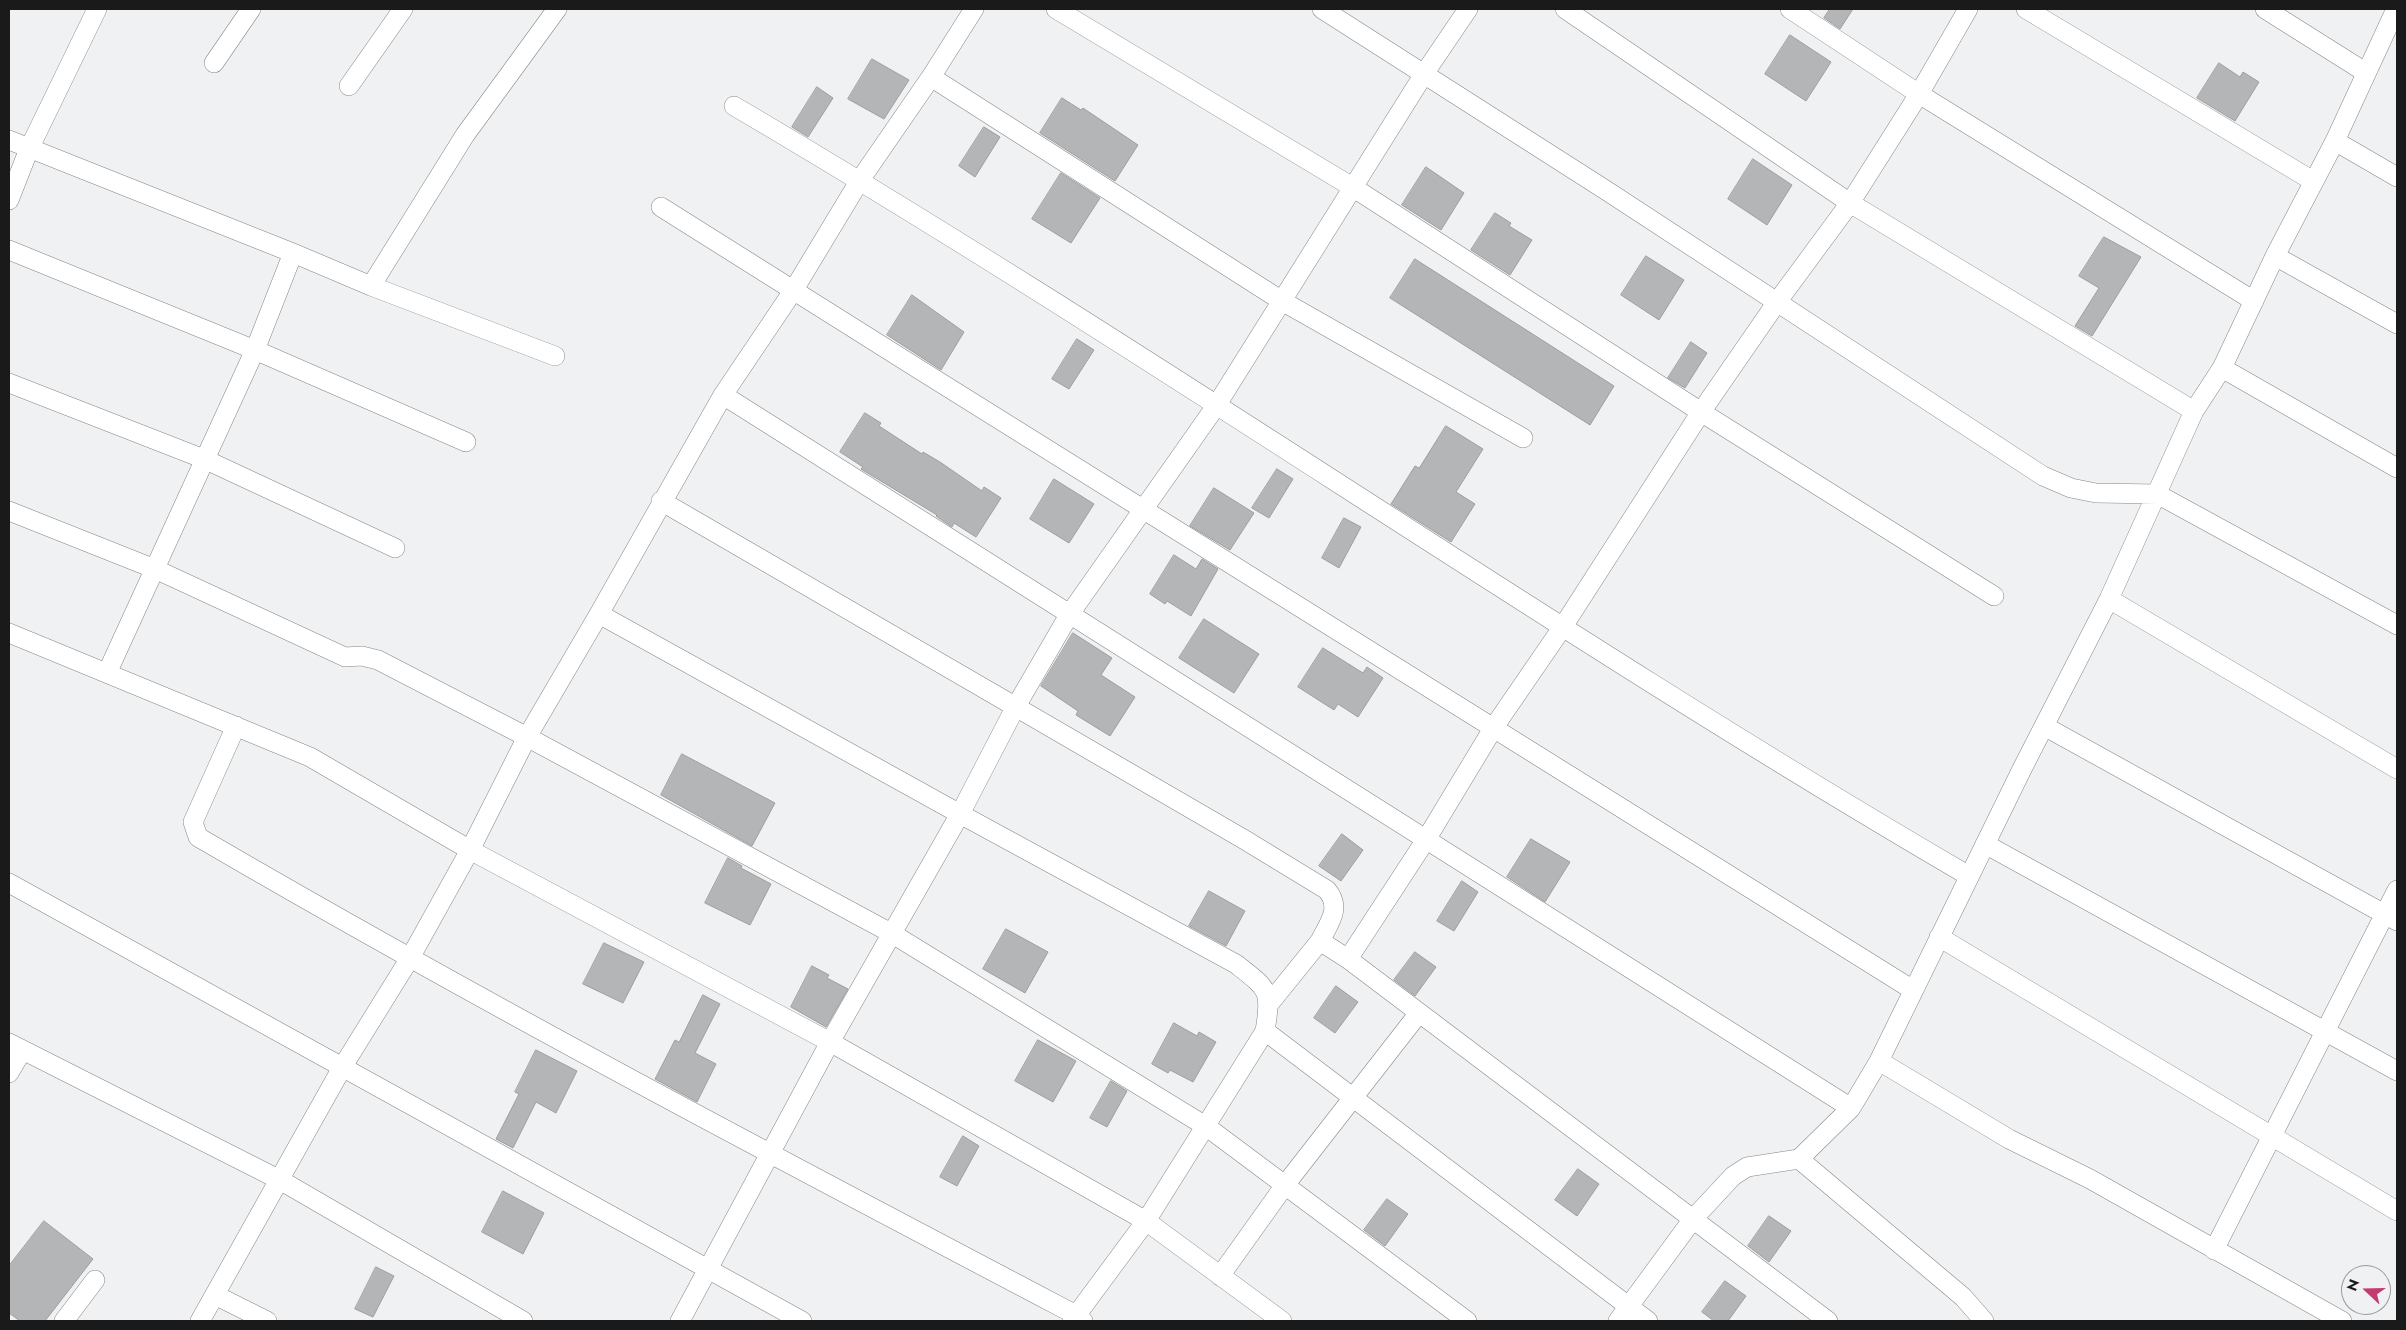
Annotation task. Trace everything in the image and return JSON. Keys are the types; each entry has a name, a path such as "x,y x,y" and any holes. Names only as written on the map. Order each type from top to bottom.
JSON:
{"street":[{"path":"9,200 28,149 97,9"},
{"path":"214,64 251,9"},
{"path":"349,86 403,9"},
{"path":"371,286 465,135 557,9"},
{"path":"200,1321 343,1066 410,958 470,850 526,737 600,614 661,501 723,395 793,291 860,180 931,77 974,9"},
{"path":"1056,9 1354,188 1701,412 1994,596"},
{"path":"1322,9 2043,476 2071,488 2096,493 2157,494 2397,625"},
{"path":"680,1321 830,1042 960,814 1015,708 1069,615 1141,510 1216,406 1424,74 1468,9"},
{"path":"1565,9 1850,203 2194,411"},
{"path":"1790,9 1919,94 2254,301"},
{"path":"1348,959 1427,838 1494,727 1562,628 1701,412 1777,302 1850,203 1919,94 1968,9"},
{"path":"2026,9 2314,181"},
{"path":"2265,9 2366,72"},
{"path":"1624,1314 1693,1219 1733,1176 1747,1167 1799,1159 1851,1108 1879,1061 2044,726 2110,599 2194,411 2222,368 2275,256 2335,141 2366,72 2395,16"},
{"path":"931,77 1282,301 1523,438"},
{"path":"734,106 860,180 1562,628 1873,820 1969,876"},
{"path":"9,140 293,252 371,286 555,356"},
{"path":"2335,141 2397,177"},
{"path":"661,207 1141,510 1494,727 1913,990"},
{"path":"9,250 255,350 466,442"},
{"path":"107,673 255,350 293,252"},
{"path":"2275,256 2397,324"},
{"path":"2222,368 2397,468"},
{"path":"9,383 204,459 395,548"},
{"path":"723,395 1069,615 1427,838 1851,1108"},
{"path":"661,501 1327,890 1335,902 1334,911 1320,941 1269,1004"},
{"path":"9,511 155,569 345,657 362,656 378,660 891,932 1206,1127 1467,1321"},
{"path":"2110,599 2397,769"},
{"path":"236,726 193,822 198,837 410,958 1077,1319 1146,1221 1265,1031 1269,1004 1265,988 1236,964 960,814 600,614"},
{"path":"9,632 310,757 470,850 830,1042 1146,1221 1282,1321"},
{"path":"2044,726 2391,918"},
{"path":"1985,844 2397,1071"},
{"path":"9,883 802,1321"},
{"path":"2214,1250 2326,1031 2391,918 2397,890"},
{"path":"1939,938 2397,1211"},
{"path":"1320,941 1348,959 1828,1321"},
{"path":"1220,1276 1285,1185 1419,1013"},
{"path":"1265,1031 1353,1098 1624,1314 1648,1321"},
{"path":"9,1073 15,1047 280,1180 523,1321"},
{"path":"1879,1061 2009,1139 2090,1179 2342,1321"},
{"path":"1799,1159 1963,1297 1984,1321"},
{"path":"64,1321 95,1280"},
{"path":"215,1295 268,1321"}],"building":[{"path":"1830,9 1853,9 1840,29 1824,18"},
{"path":"1790,35 1831,62 1806,101 1765,74"},
{"path":"872,59 909,80 884,119 848,99"},
{"path":"2219,63 2240,77 2243,72 2259,82 2235,121 2197,98"},
{"path":"817,87 833,98 808,137 792,127"},
{"path":"1062,98 1081,110 1083,108 1138,145 1115,181 1040,133"},
{"path":"984,127 1000,137 975,177 959,166"},
{"path":"1753,159 1792,185 1767,225 1728,199"},
{"path":"1426,167 1464,193 1441,230 1402,205"},
{"path":"1061,173 1100,198 1071,243 1032,219"},
{"path":"1495,213 1511,223 1509,226 1532,240 1510,275 1471,250"},
{"path":"2104,237 2141,257 2092,336 2075,326 2099,288 2079,276"},
{"path":"1646,256 1684,280 1659,320 1621,295"},
{"path":"1415,259 1614,386 1590,425 1390,298"},
{"path":"912,295 964,332 941,370 887,335"},
{"path":"1077,339 1094,350 1069,389 1052,379"},
{"path":"1691,342 1707,353 1685,388 1668,378"},
{"path":"865,413 881,423 879,426 922,454 923,452 940,462 982,491 984,487 1001,498 976,537 954,523 952,527 937,515 861,469 863,467 840,452"},
{"path":"1446,426 1483,449 1456,492 1475,504 1451,542 1391,504 1415,466 1419,468"},
{"path":"1277,469 1293,479 1269,518 1252,508"},
{"path":"1054,479 1094,504 1069,543 1030,519"},
{"path":"1214,488 1254,513 1230,550 1190,526"},
{"path":"1344,518 1361,527 1339,568 1322,558"},
{"path":"1174,555 1196,569 1202,559 1218,569 1191,616 1167,601 1165,604 1150,594"},
{"path":"1204,619 1259,654 1234,693 1179,658"},
{"path":"1073,633 1112,658 1101,675 1135,697 1110,736 1076,715 1078,711 1041,686"},
{"path":"1323,648 1363,673 1367,667 1383,678 1358,717 1338,704 1334,710 1298,687"},
{"path":"682,754 775,803 752,846 661,795"},
{"path":"1342,834 1363,850 1341,881 1319,866"},
{"path":"1531,839 1570,862 1545,902 1507,877"},
{"path":"728,858 742,866 741,868 771,884 750,925 705,903"},
{"path":"1462,881 1478,892 1454,931 1437,921"},
{"path":"1209,891 1245,911 1226,946 1189,926"},
{"path":"1006,929 1048,952 1025,993 983,969"},
{"path":"604,943 644,962 623,1003 583,984"},
{"path":"1415,952 1436,967 1415,996 1394,980"},
{"path":"812,966 829,975 827,978 848,989 826,1027 791,1007"},
{"path":"1336,986 1358,1002 1335,1033 1314,1018"},
{"path":"703,995 720,1004 695,1053 716,1064 697,1102 655,1079 675,1040 679,1042"},
{"path":"1174,1023 1197,1036 1199,1032 1216,1042 1193,1082 1170,1070 1168,1073 1152,1064"},
{"path":"1038,1040 1076,1061 1053,1102 1015,1081"},
{"path":"536,1050 577,1071 556,1113 536,1102 513,1148 496,1139 519,1094 515,1092"},
{"path":"1111,1081 1127,1091 1107,1127 1090,1118"},
{"path":"963,1136 979,1146 957,1186 940,1177"},
{"path":"1578,1169 1599,1184 1577,1216 1555,1200"},
{"path":"503,1191 544,1213 523,1254 482,1232"},
{"path":"1387,1199 1408,1214 1385,1246 1364,1230"},
{"path":"1769,1216 1791,1231 1769,1262 1748,1246"},
{"path":"44,1221 93,1259 45,1321 20,1321 9,1313 9,1266"},
{"path":"376,1267 394,1276 373,1317 355,1309"},
{"path":"1725,1281 1746,1296 1728,1321 1714,1321 1702,1312"}]}
